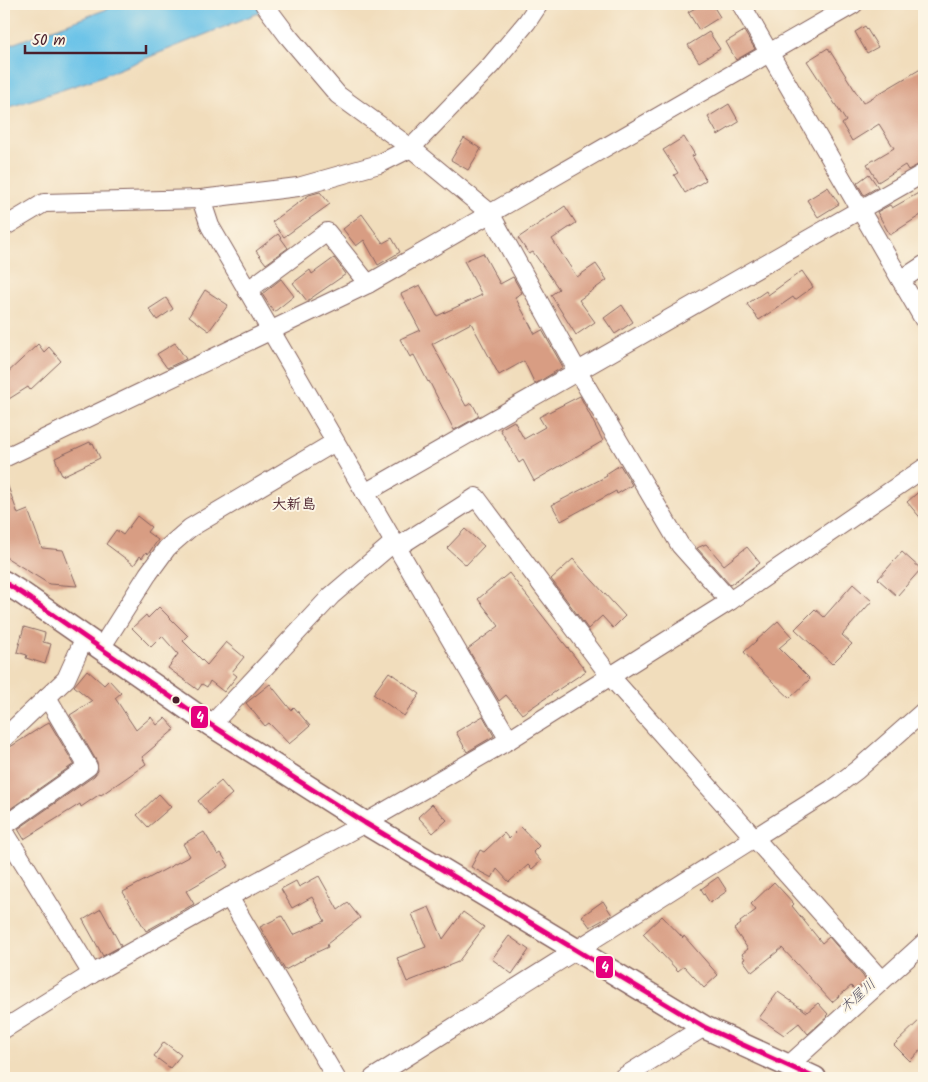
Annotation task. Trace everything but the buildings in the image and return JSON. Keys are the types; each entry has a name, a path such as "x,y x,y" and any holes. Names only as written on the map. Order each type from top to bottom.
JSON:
{"street":[{"path":"264,4 288,36 338,95 411,148 490,212 578,372 680,545 730,601"},
{"path":"4,227 44,203 201,199 298,187 379,164 411,148 491,65 527,22 539,4"},
{"path":"741,4 924,320"},
{"path":"6,451 270,332 368,284 854,4"},
{"path":"365,494 924,173"},
{"path":"201,199 210,226 270,332 509,740"},
{"path":"247,291 327,232 368,284"},
{"path":"901,280 924,266"},
{"path":"4,738 66,679 167,548 190,528 336,442"},
{"path":"4,1029 92,974 229,897 365,824 509,740 730,601 924,468"},
{"path":"211,725 331,596 395,545 476,496 610,676 882,981"},
{"path":"4,582 211,725 365,824 704,1027 801,1074 882,981 924,943"},
{"path":"4,826 88,767 47,697"},
{"path":"373,1078 832,789 857,770 924,711"},
{"path":"4,831 92,974"},
{"path":"229,897 336,1078"},
{"path":"622,1078 704,1027"}],"water":[{"path":"121,4 281,4 92,80 4,109 4,47"}],"transit line":[{"name":"4","path":"4,582 211,725 365,823 704,1027 815,1078"}],"district":[{"name":"大新島","path":"294,505"}],"water label":[{"name":"木屋川","path":"858,996"}]}
